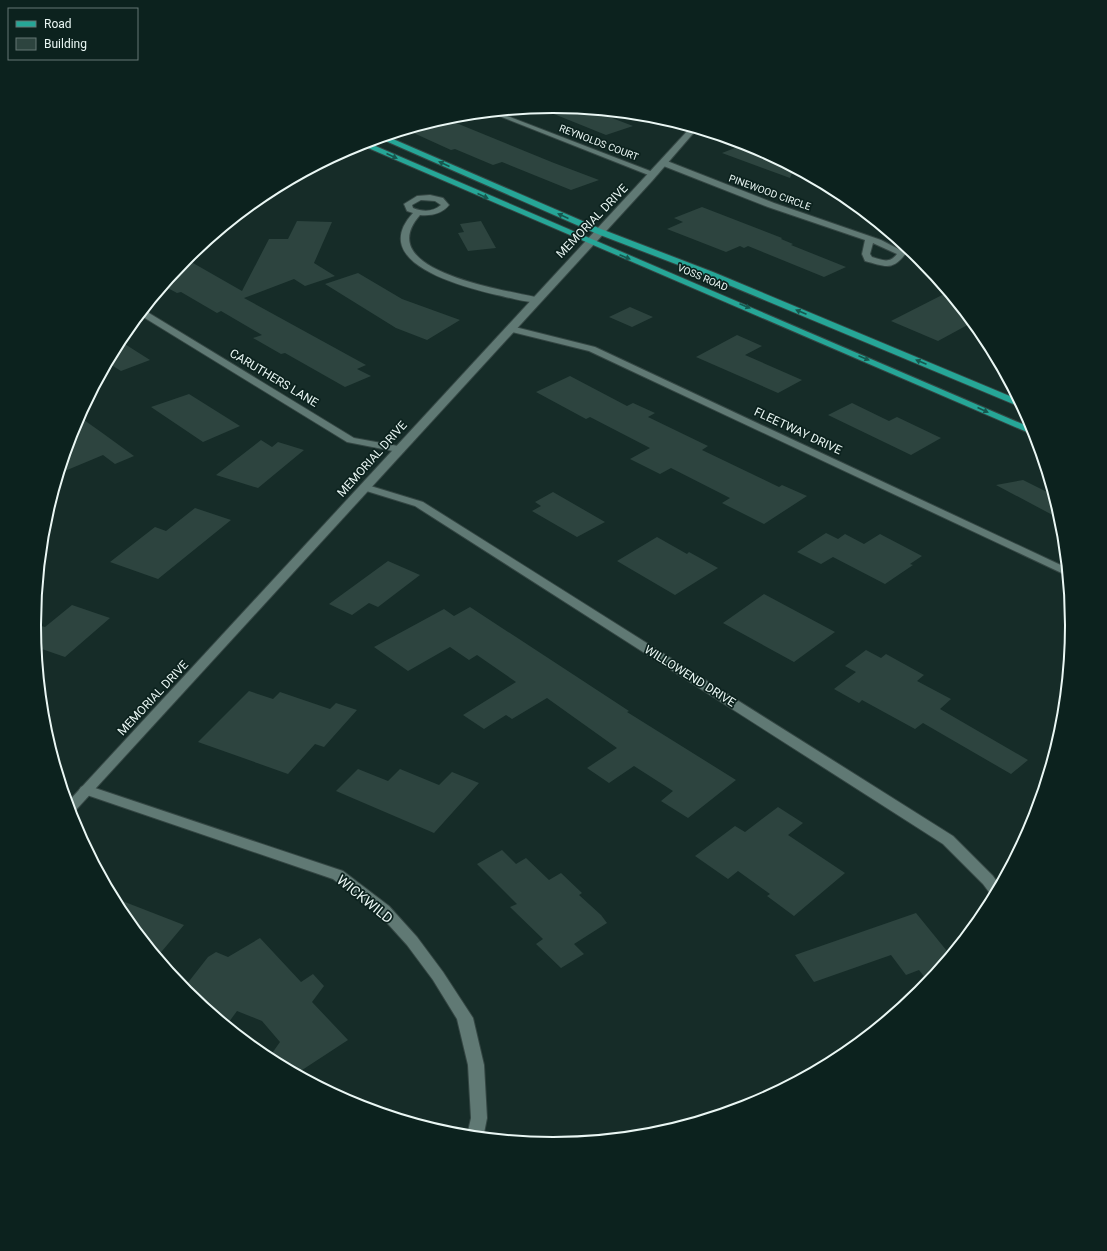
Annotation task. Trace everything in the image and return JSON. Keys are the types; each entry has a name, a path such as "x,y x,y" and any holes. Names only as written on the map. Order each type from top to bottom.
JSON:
{"main road":[{"name":"VOSS ROAD","path":"389,140 598,231 710,274 1014,402"},
{"name":"VOSS ROAD","path":"371,147 589,242 766,315 1027,430"},
{"path":"916,380 938,369"}],"street":[{"name":"REYNOLDS COURT","path":"502,116 654,174"},
{"name":"MEMORIAL DRIVE","path":"73,804 398,449 511,329 598,231 654,174 691,132"},
{"name":"PINEWOOD CIRCLE","path":"664,163 771,205 870,239"},
{"path":"418,212 407,225 404,235 406,246 413,259 450,279 469,285 536,300"},
{"name":"CARUTHERS LANE","path":"146,315 351,440 398,449"},
{"name":"FLEETWAY DRIVE","path":"511,329 592,349 1063,570"},
{"name":"WILLOWEND DRIVE","path":"364,487 419,504 948,840 994,888"},
{"name":"WICKWILD","path":"86,790 338,875 384,910 412,941 438,976 465,1018 476,1065 479,1118 476,1132"}],"building":[{"path":"552,113 606,116 633,126 606,135"},
{"path":"456,123 599,180 571,190 502,162 493,165 455,149 451,150 413,133"},
{"path":"737,147 792,173 790,178 722,153"},
{"path":"702,207 782,238 781,239 793,244 791,245 846,267 824,277 748,246 744,248 740,246 726,252 667,229 683,222 674,218"},
{"path":"297,221 332,222 314,263 335,276 305,286 294,279 244,298 366,365 357,369 371,376 345,387 285,353 281,354 253,338 262,335 221,311 217,313 181,292 177,293 168,288 192,262 242,291 269,239 288,239"},
{"path":"481,221 496,248 468,251 458,233 464,232 460,224"},
{"path":"358,273 402,299 460,320 427,340 396,328 325,284"},
{"path":"944,294 968,325 938,341 891,321"},
{"path":"630,307 653,317 632,327 609,317"},
{"path":"737,335 762,346 745,355 802,380 778,393 696,357"},
{"path":"125,344 150,360 121,371 112,366"},
{"path":"570,376 627,406 633,403 655,413 648,417 708,446 702,450 779,487 782,485 807,496 764,524 722,503 730,498 671,468 660,474 630,459 650,448 590,417 586,419 536,392"},
{"path":"189,394 240,426 203,442 151,407"},
{"path":"852,403 889,421 897,417 941,438 911,455 828,415"},
{"path":"84,420 134,456 115,464 103,455 65,471"},
{"path":"261,440 272,447 278,442 304,450 258,488 216,475"},
{"path":"1023,480 1049,493 1054,516 996,485"},
{"path":"553,492 605,522 577,537 532,511 541,506 535,502"},
{"path":"195,508 231,520 158,579 110,562 155,527 166,531"},
{"path":"826,533 838,539 845,534 864,544 880,534 922,556 910,564 913,565 885,584 833,557 821,564 797,552"},
{"path":"657,537 687,554 689,552 718,568 675,595 617,561"},
{"path":"388,561 420,575 378,607 369,603 352,615 329,604"},
{"path":"764,594 835,632 794,662 723,623"},
{"path":"72,605 110,618 65,657 42,649 41,626 45,627"},
{"path":"470,607 629,711 627,712 736,780 688,818 661,801 673,791 634,766 609,783 587,768 617,748 547,698 512,719 506,715 484,729 463,715 516,682 477,655 469,660 450,647 408,671 374,647 444,609 454,616"},
{"path":"866,650 881,658 886,654 924,675 917,681 951,699 940,709 1028,760 1011,774 923,723 915,729 862,700 859,703 834,689 856,672 845,666"},
{"path":"249,691 273,699 280,692 330,709 336,703 357,710 324,747 315,744 288,774 198,742"},
{"path":"358,769 388,781 400,769 439,785 452,772 479,783 434,833 336,791"},
{"path":"778,807 803,823 788,835 845,873 794,916 767,896 770,894 738,871 728,879 695,856 735,826 745,832"},
{"path":"502,850 516,864 526,858 549,880 561,873 582,893 579,895 601,915 607,923 574,944 584,954 561,968 536,944 543,939 510,907 517,904 477,864"},
{"path":"121,901 184,925 160,953"},
{"path":"916,913 948,952 925,978 919,970 906,975 891,955 814,982 795,955"},
{"path":"260,938 301,982 313,974 324,986 312,1002 348,1040 301,1071 272,1054 280,1042 262,1021 237,1011 229,1022 187,984 208,957 216,952 228,957"}]}
